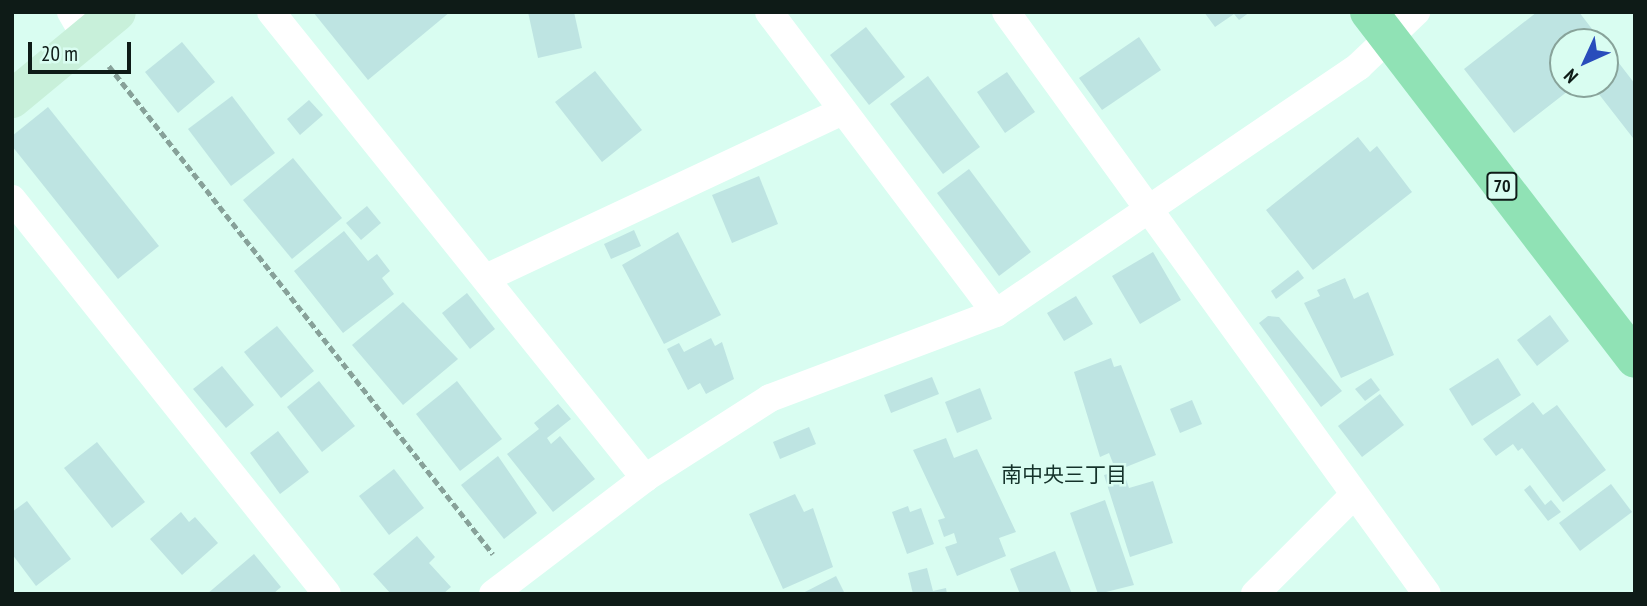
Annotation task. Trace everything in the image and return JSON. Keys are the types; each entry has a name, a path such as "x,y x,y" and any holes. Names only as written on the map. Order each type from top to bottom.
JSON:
{"main road":[{"name":"70","path":"1377,24 1635,359"}],"street":[{"path":"12,99 79,25 117,12"},
{"path":"271,12 351,118 486,278 645,478"},
{"path":"1006,12 1427,594"},
{"path":"510,589 645,478 770,398 996,313 1359,66 1377,24 1416,12"},
{"path":"781,16 843,111 996,313"},
{"path":"486,278 843,111"},
{"path":"12,199 327,594"},
{"path":"1255,594 1354,495"}],"path":[{"path":"79,25 510,589"}],"building":[{"path":"313,12 450,12 368,80"},
{"path":"528,12 574,12 582,48 538,58"},
{"path":"1204,12 1250,12 1239,20 1234,14 1215,27"},
{"path":"1537,12 1579,12 1591,28 1549,28 1549,98 1559,98 1514,133 1464,69"},
{"path":"866,27 905,77 869,105 830,55"},
{"path":"1139,37 1161,70 1102,110 1079,78"},
{"path":"182,42 215,82 178,113 145,72"},
{"path":"1619,63 1635,84 1633,138 1602,98 1619,98"},
{"path":"595,71 642,130 602,162 555,102"},
{"path":"1007,72 1035,112 1005,133 977,92"},
{"path":"928,76 980,147 943,174 890,104"},
{"path":"232,96 275,153 231,186 188,129"},
{"path":"309,100 323,115 300,135 287,119"},
{"path":"48,107 159,246 118,279 12,146 12,136"},
{"path":"1358,137 1370,152 1377,146 1412,192 1313,270 1266,210"},
{"path":"293,158 342,218 292,259 243,200"},
{"path":"969,169 1031,252 999,276 937,193"},
{"path":"759,176 778,224 732,243 712,195"},
{"path":"367,206 381,223 361,240 346,223"},
{"path":"634,230 641,246 611,259 604,244"},
{"path":"344,231 368,261 377,254 390,271 382,278 394,294 343,333 294,271"},
{"path":"678,232 721,315 664,344 622,265"},
{"path":"1153,252 1181,300 1140,324 1112,276"},
{"path":"1298,270 1304,278 1276,299 1271,291"},
{"path":"1345,278 1354,299 1368,292 1394,355 1341,378 1304,303 1320,296 1317,290"},
{"path":"467,293 495,329 470,349 442,313"},
{"path":"1076,296 1093,324 1064,341 1047,313"},
{"path":"403,302 458,359 403,405 352,345"},
{"path":"1550,315 1569,341 1537,366 1517,340"},
{"path":"1268,316 1279,317 1342,391 1321,407 1259,323"},
{"path":"277,326 314,371 281,398 244,352"},
{"path":"711,338 715,346 722,342 734,379 706,394 700,383 688,390 667,349 679,343 684,352"},
{"path":"1111,358 1114,367 1121,365 1156,455 1116,471 1109,453 1100,457 1074,372"},
{"path":"1498,358 1521,395 1472,426 1449,389"},
{"path":"222,366 254,405 226,428 193,389"},
{"path":"932,377 939,394 891,413 884,395"},
{"path":"1371,378 1380,390 1365,401 1355,389"},
{"path":"319,381 355,426 322,452 287,407"},
{"path":"457,381 502,439 460,471 416,414"},
{"path":"980,388 992,419 957,433 945,402"},
{"path":"1380,394 1404,425 1362,457 1338,426"},
{"path":"1192,400 1202,424 1180,433 1170,409"},
{"path":"1533,402 1543,415 1557,405 1606,470 1563,502 1522,448 1518,451 1513,444 1496,456 1483,439"},
{"path":"558,404 571,419 547,438 551,444 560,436 595,479 553,512 507,454 539,429 534,423"},
{"path":"809,427 816,444 780,459 773,442"},
{"path":"278,431 309,472 280,494 250,453"},
{"path":"946,438 954,458 977,449 1016,532 999,538 1006,556 957,576 945,547 957,543 954,533 944,537 938,520 945,518 913,450"},
{"path":"97,442 145,502 112,528 64,468"},
{"path":"498,456 537,513 504,539 461,485"},
{"path":"394,469 424,508 389,535 359,496"},
{"path":"1123,470 1129,488 1153,481 1173,543 1130,557 1104,475"},
{"path":"1611,484 1632,512 1580,551 1559,523"},
{"path":"1530,485 1545,505 1551,500 1561,512 1548,521 1524,490"},
{"path":"795,494 804,512 813,508 833,567 783,589 749,514"},
{"path":"1105,500 1134,585 1098,594 1070,513"},
{"path":"27,501 71,559 36,586 12,554 12,512"},
{"path":"908,506 910,512 921,508 934,544 907,554 892,512"},
{"path":"181,512 189,522 195,517 218,543 182,575 150,539"},
{"path":"417,536 435,557 429,563 451,587 443,594 391,594 373,574"},
{"path":"1055,551 1072,594 1020,594 1010,569"},
{"path":"254,554 281,587 273,594 207,594"},
{"path":"927,568 933,591 946,588 947,594 913,594 908,573"},
{"path":"836,576 845,594 801,594"}],"district":[{"name":"南中央三丁目","path":"1064,475"}]}
